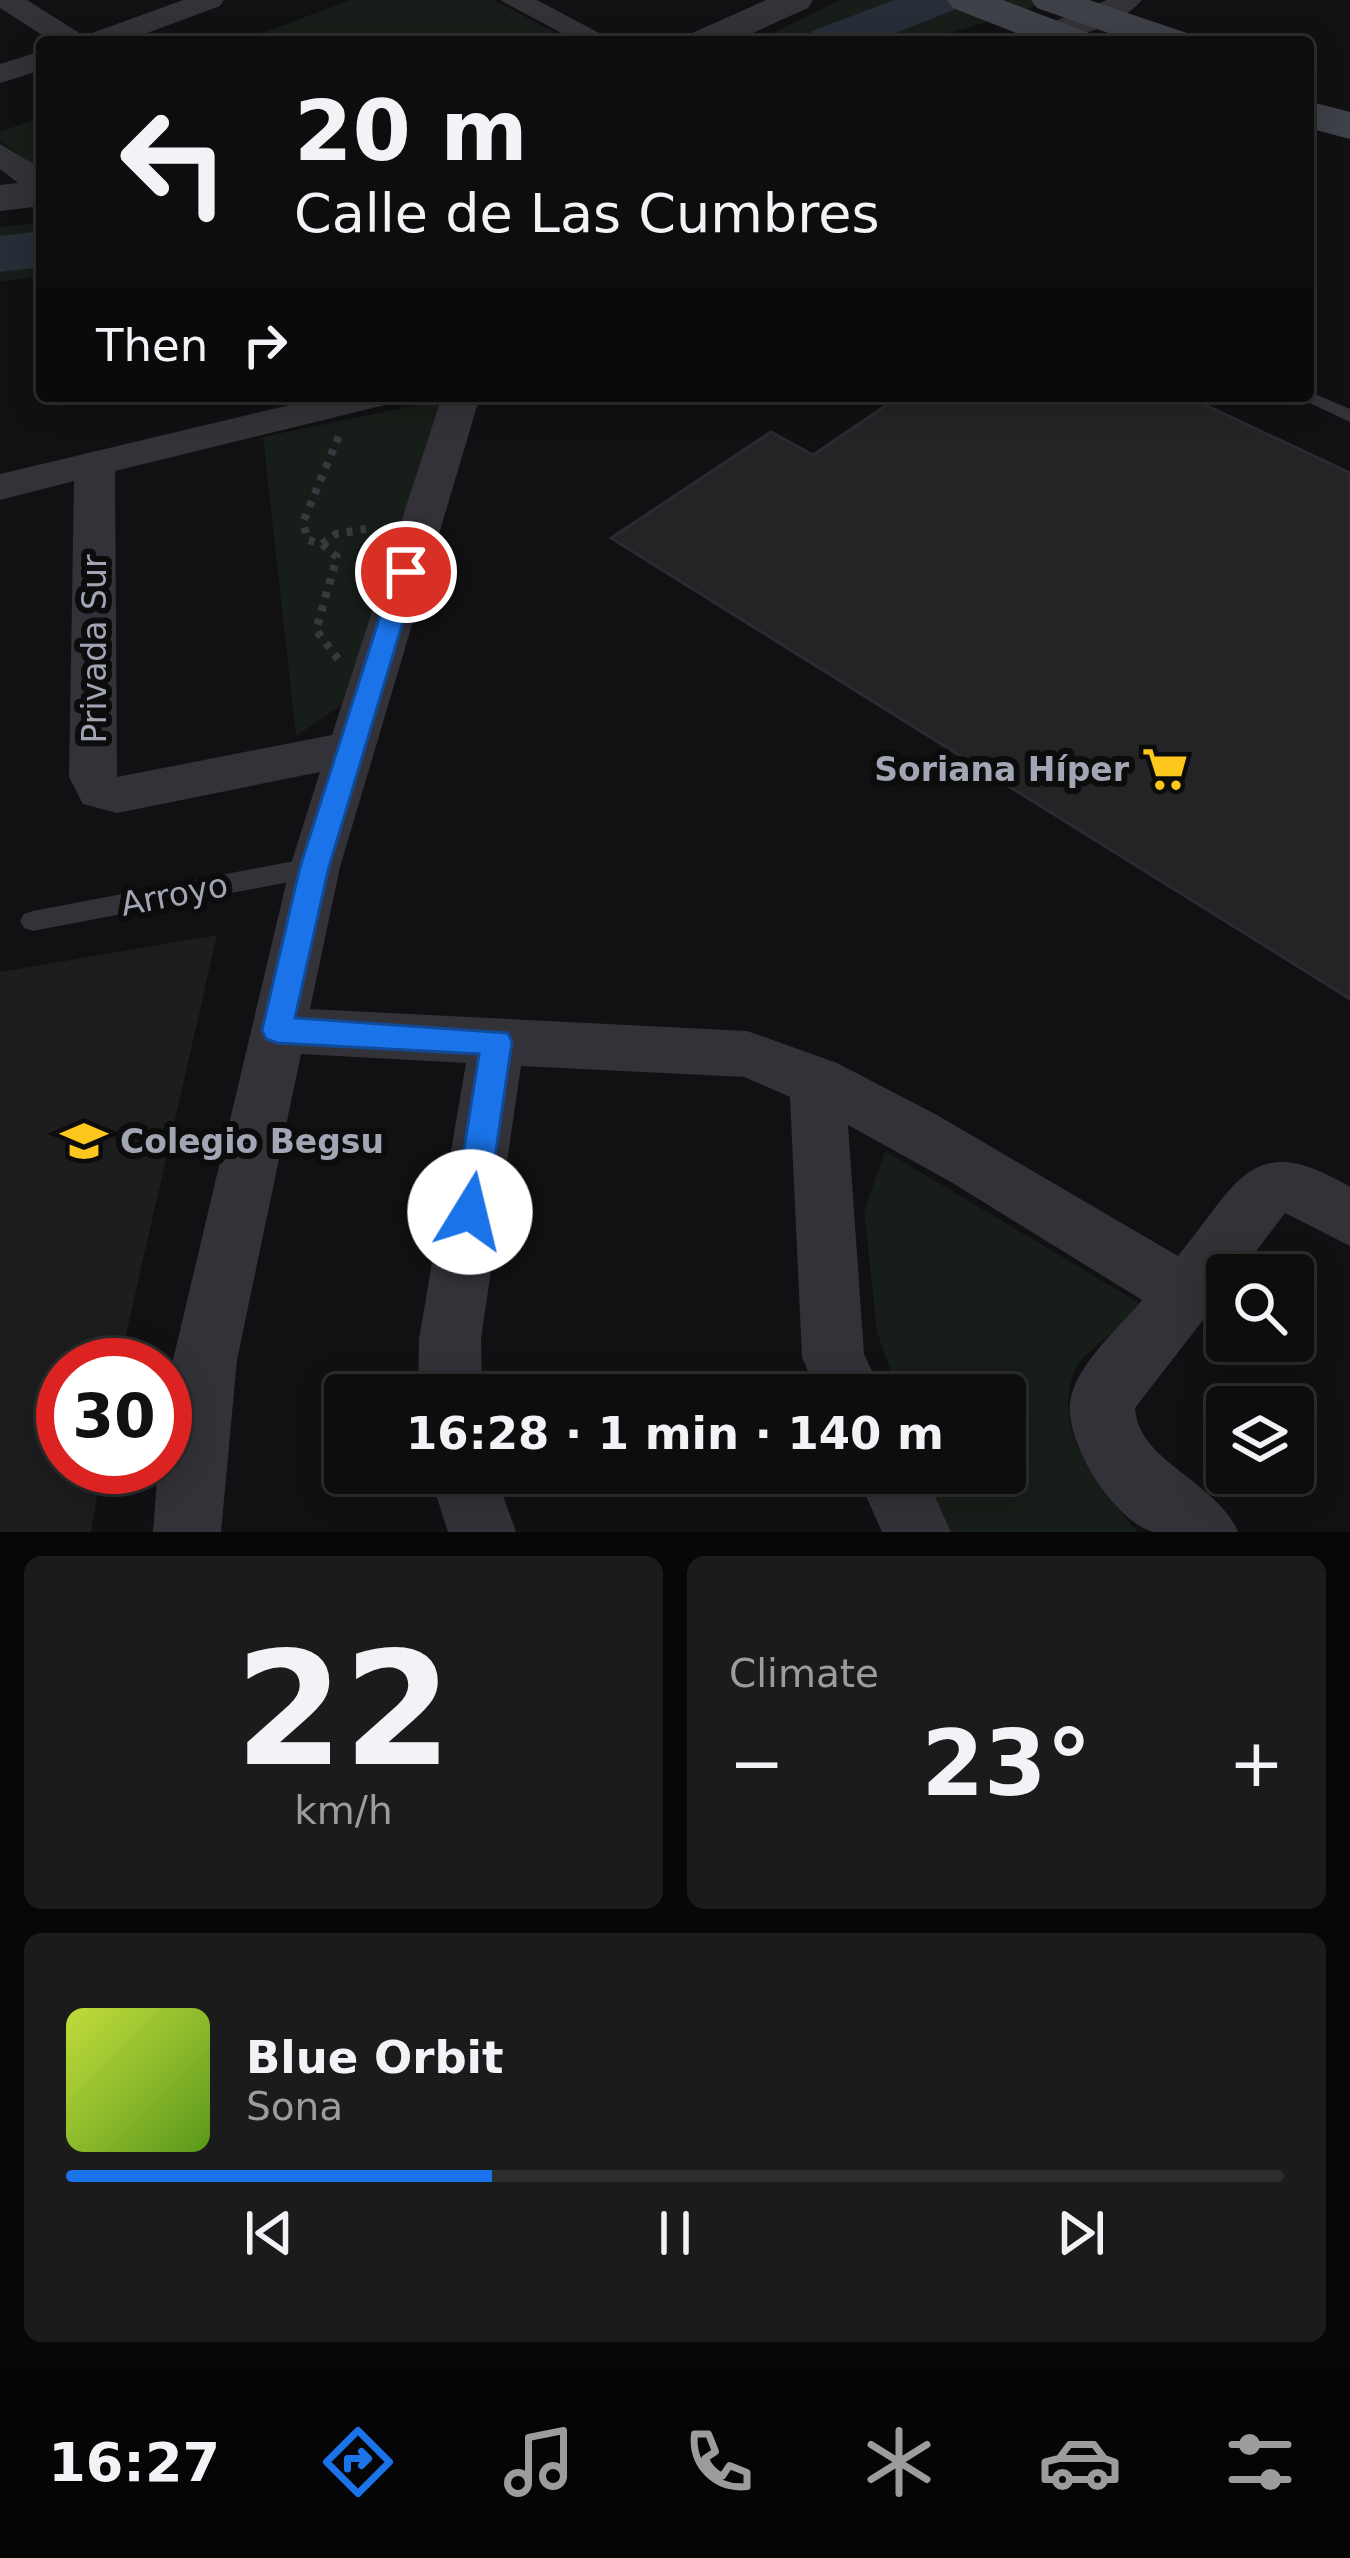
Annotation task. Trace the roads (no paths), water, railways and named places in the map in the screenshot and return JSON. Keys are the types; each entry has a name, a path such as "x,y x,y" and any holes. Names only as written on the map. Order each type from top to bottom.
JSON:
{"main road":[{"path":"967,0 1142,36"},
{"path":"1314,82 1350,91"},
{"path":"1314,116 1350,126"}],"street":[{"path":"7,0 64,36"},
{"path":"111,36 210,0"},
{"path":"514,0 589,36"},
{"path":"716,36 795,0"},
{"path":"0,74 36,62"},
{"path":"0,154 18,192"},
{"path":"0,487 350,402"},
{"path":"187,1532 205,1360 315,867 459,402"},
{"name":"Privada Sur","path":"95,464 93,777 100,791 117,795 352,748"},
{"path":"277,1030 747,1054 818,1080 907,1127 1187,1294"},
{"path":"450,1374 450,1339 497,1042"},
{"path":"818,1080 833,1357 841,1374"},
{"path":"1204,1532 1129,1471 1104,1436 1102,1399 1269,1189 1296,1186 1350,1219"},
{"path":"469,1494 482,1532"},
{"path":"899,1494 917,1532"}],"lane":[{"path":"1314,400 1350,416"},
{"name":"Arroyo","path":"33,921 315,867"}],"waterway":[{"path":"845,36 937,0"},
{"path":"0,254 36,250"}],"place":[{"name":"Soriana Híper","path":"1165,769"},
{"name":"Colegio Begsu","path":"84,1141"}]}
